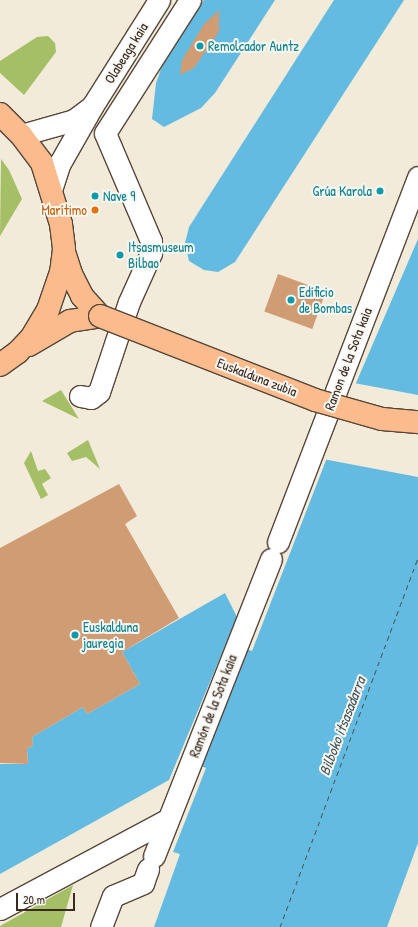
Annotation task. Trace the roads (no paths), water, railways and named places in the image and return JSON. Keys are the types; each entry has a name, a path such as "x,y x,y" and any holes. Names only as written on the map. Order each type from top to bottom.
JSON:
{"main road":[{"path":"1,114 22,135 42,163 61,224 64,249 61,272 48,310 32,337 18,352"},
{"name":"Euskalduna zubia","path":"64,249 71,274 82,296 100,316 315,400 382,419 418,422"},
{"path":"0,365 18,352 70,321 100,316"}],"street":[{"name":"Olabeaga kaia","path":"51,190 60,163 93,105 159,0"},
{"path":"80,396 91,398 99,392 129,302 151,252 151,241 105,133 190,0"},
{"name":"Olabeaga kaia","path":"22,135 74,120 93,105"},
{"name":"Ramon de la Sota kaia","path":"236,646 275,550 418,177"},
{"name":"Ramón de la Sota kaia","path":"101,927 112,896 143,883 236,646"},
{"path":"0,910 167,820"}],"water":[{"path":"204,0 275,0 215,93 201,108 164,127 152,119 156,83 162,66"},
{"path":"334,0 404,0 235,262 218,272 204,270 189,261 185,243 189,227"},
{"name":"Bilboko itsasadarra","path":"418,239 418,843 387,927 154,927 180,854 173,852 206,768 201,766 247,649 252,651 356,383"},
{"path":"225,593 237,617 169,780 0,874 0,764 28,764 27,748 33,746 32,737 83,707 87,714 140,684 122,652"}],"place":[{"name":"Remolcador Auntz","path":"200,46"},
{"name":"Grúa Karola","path":"380,191"},
{"name":"Nave 9","path":"95,196"},
{"name":"Marítimo","path":"95,210"},
{"name":"Itsasmuseum Bilbao","path":"120,255"},
{"name":"Edificio de Bombas","path":"291,300"},
{"name":"Euskalduna jauregia","path":"75,635"}]}
